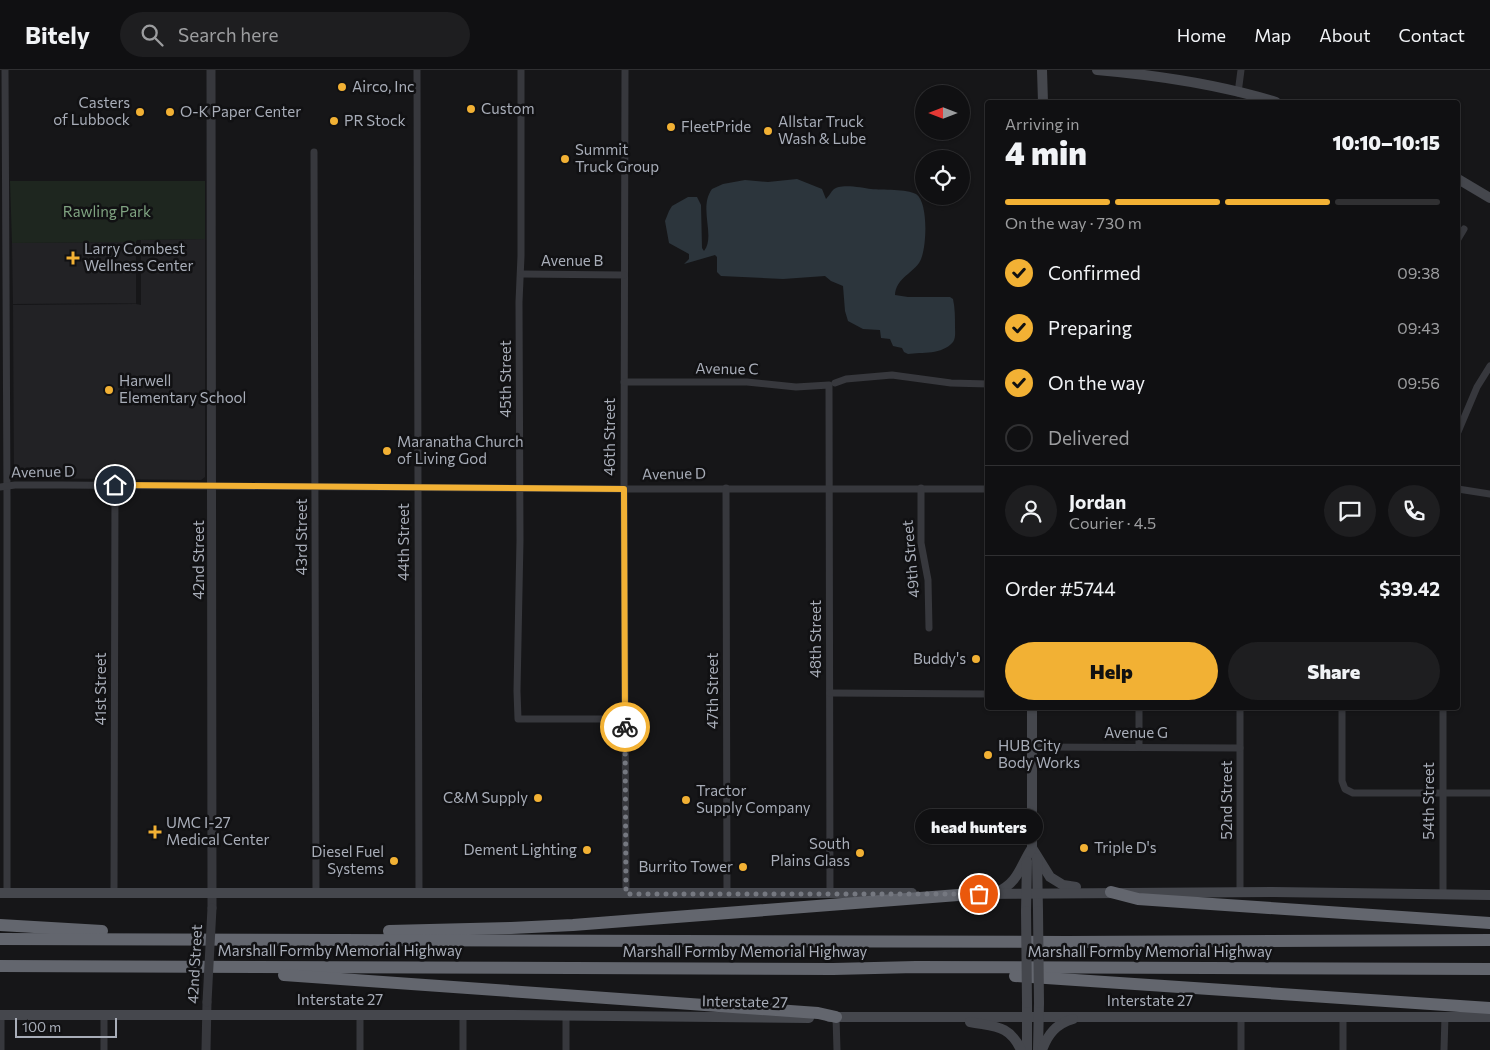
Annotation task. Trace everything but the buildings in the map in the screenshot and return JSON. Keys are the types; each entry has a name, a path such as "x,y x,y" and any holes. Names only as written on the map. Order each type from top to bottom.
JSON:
{"highway":[{"path":"1106,892 1138,899 1490,923"},
{"path":"241,939 322,933 510,928 970,894"},
{"path":"0,925 196,939"},
{"name":"Marshall Formby Memorial Highway","path":"0,939 1056,942 1490,940"},
{"name":"Marshall Formby Memorial Highway","path":"0,966 239,968 833,969 916,967 1490,969"},
{"path":"0,970 61,966"},
{"path":"916,967 1044,978 1490,1008"},
{"path":"239,968 285,976 818,1012 836,1017"}],"main road":[{"path":"1042,70 1043,100"},
{"path":"1097,70 1171,79 1268,100"},
{"path":"1460,180 1490,198"},
{"path":"1032,710 1032,853 1038,893 1040,1050"},
{"path":"1032,853 1050,877 1059,884 1106,892"},
{"path":"1027,1050 1026,893 1032,853"},
{"path":"993,893 1012,882 1032,853"},
{"path":"3,893 970,894 1240,892 1490,895"},
{"name":"Interstate 27","path":"1,1015 566,1015 942,1018 1490,1016"},
{"path":"1040,1050 1047,1037 1058,1025 1075,1018 1086,1017"},
{"path":"942,1018 1003,1028 1011,1034 1021,1050"}],"street":[{"path":"3,893 3,236 5,70"},
{"name":"42nd Street","path":"206,1050 212,908 211,70"},
{"name":"44th Street","path":"417,70 419,894"},
{"name":"45th Street","path":"521,70 520,488 516,691 518,719 625,719"},
{"name":"46th Street","path":"625,70 624,489 626,894"},
{"path":"1238,93 1241,70"},
{"name":"43rd Street","path":"314,152 316,893"},
{"path":"1460,236 1464,229"},
{"name":"Avenue B","path":"520,274 624,275"},
{"path":"1460,427 1477,387 1490,366"},
{"name":"Avenue C","path":"624,382 747,382 796,387 832,384 846,378 892,375 951,383 985,384"},
{"name":"48th Street","path":"830,893 830,488 832,384"},
{"name":"Avenue D","path":"3,487 115,485 624,489 985,489"},
{"name":"41st Street","path":"114,893 115,485"},
{"name":"47th Street","path":"726,488 727,894"},
{"name":"49th Street","path":"920,488 921,543 928,588 929,628"},
{"path":"1460,490 1490,494"},
{"path":"830,693 985,694"},
{"path":"1139,710 1139,747"},
{"name":"52nd Street","path":"1240,710 1240,892"},
{"path":"1342,710 1342,781 1345,789 1353,793 1490,793"},
{"name":"54th Street","path":"1443,710 1443,894"},
{"name":"Avenue G","path":"1032,747 1240,748"},
{"path":"1,1015 1,1050"},
{"path":"104,1015 104,1050"},
{"path":"360,1015 360,1050"},
{"path":"463,1015 463,1050"},
{"path":"566,1015 566,1050"},
{"path":"1241,1016 1241,1050"},
{"path":"1343,1016 1343,1050"},
{"path":"1444,1016 1444,1050"},
{"path":"836,1017 837,1050"}],"shaded area":[{"path":"797,179 822,189 826,199 836,188 846,186 901,190 915,194 915,205 922,205 925,216 924,249 919,263 898,285 895,295 908,297 950,297 953,299 955,339 953,342 938,351 908,354 904,352 902,348 893,346 890,339 881,338 880,330 863,329 848,321 845,311 843,286 825,276 783,279 721,276 717,272 717,257 715,255 684,264 689,259 689,254 669,243 665,221 672,206 688,197 697,197 701,205 702,248 704,251 708,238 706,213 708,197 712,189 723,184 745,180 768,182"},
{"name":"Harwell Elementary School","path":"205,239 205,477 201,480 14,478 13,305 141,305 141,240"},
{"path":"136,242 136,303 13,304 12,243"}],"green space":[{"name":"Rawling Park","path":"10,181 205,181 205,239 137,240 136,242 12,243"}],"way so far":[{"path":"625,727 626,894 979,894"}],"place":[{"name":"Airco, Inc","path":"342,87"},
{"name":"Custom","path":"471,109"},
{"name":"Casters of Lubbock","path":"140,112"},
{"name":"O-K Paper Center","path":"170,112"},
{"name":"PR Stock","path":"334,121"},
{"name":"FleetPride","path":"671,127"},
{"name":"Allstar Truck Wash & Lube","path":"768,131"},
{"name":"Summit Truck Group","path":"565,159"},
{"name":"Larry Combest Wellness Center","path":"73,258"},
{"name":"Harwell Elementary School","path":"109,390"},
{"name":"Maranatha Church of Living God","path":"387,451"},
{"name":"Buddy's","path":"976,659"},
{"name":"HUB City Body Works","path":"988,755"},
{"name":"C&M Supply","path":"538,798"},
{"name":"Tractor Supply Company","path":"686,800"},
{"name":"UMC I-27 Medical Center","path":"155,832"},
{"name":"Triple D's","path":"1084,848"},
{"name":"Dement Lighting","path":"587,850"},
{"name":"South Plains Glass","path":"860,853"},
{"name":"Diesel Fuel Systems","path":"394,861"},
{"name":"Burrito Tower","path":"743,867"},
{"name":"head hunters","path":"979,894"}],"route":[{"path":"115,485 624,489 625,727"}]}
